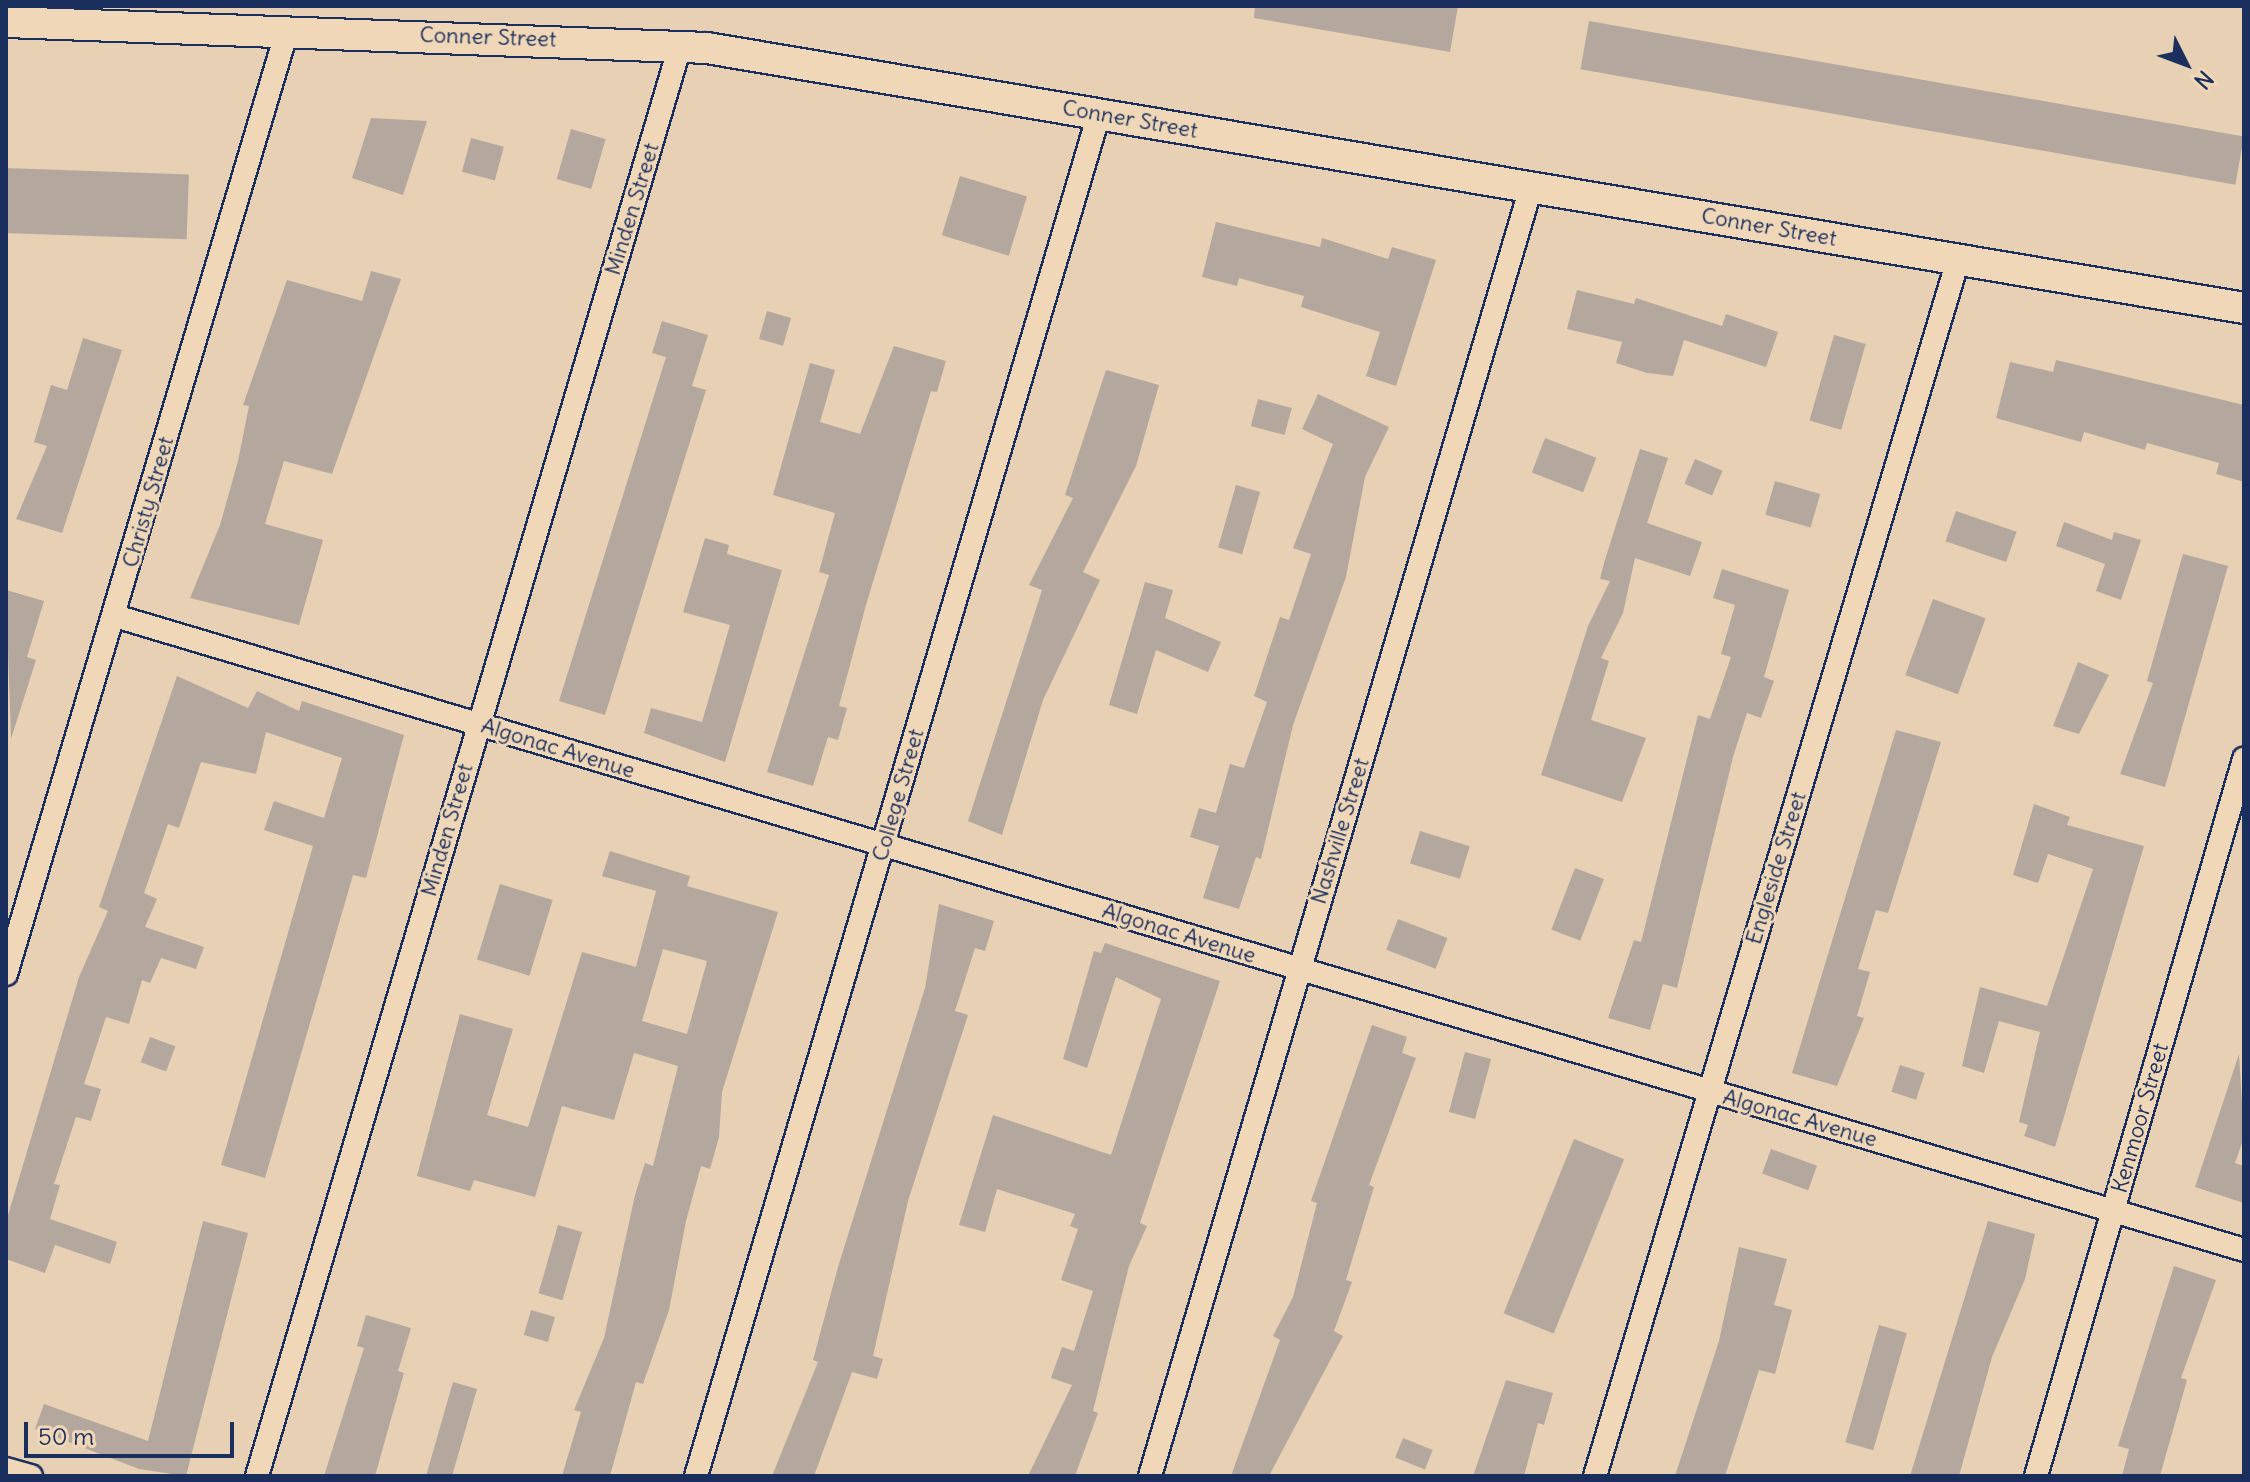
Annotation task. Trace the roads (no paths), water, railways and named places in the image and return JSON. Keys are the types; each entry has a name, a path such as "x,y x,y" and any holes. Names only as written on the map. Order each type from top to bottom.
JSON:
{"main road":[{"name":"Conner Street","path":"6,22 680,46 2244,308"}],"street":[{"name":"Christy Street","path":"6,974 287,31"},
{"name":"Minden Street","path":"257,1476 680,46"},
{"name":"College Street","path":"696,1476 1099,114"},
{"name":"Nashville Street","path":"1150,1476 1531,187"},
{"name":"Engleside Street","path":"1595,1476 1958,260"},
{"name":"Algonac Avenue","path":"115,616 2244,1250"},
{"name":"Kenmoor Street","path":"2036,1476 2244,759"},
{"path":"6,1469 31,1476"}]}
